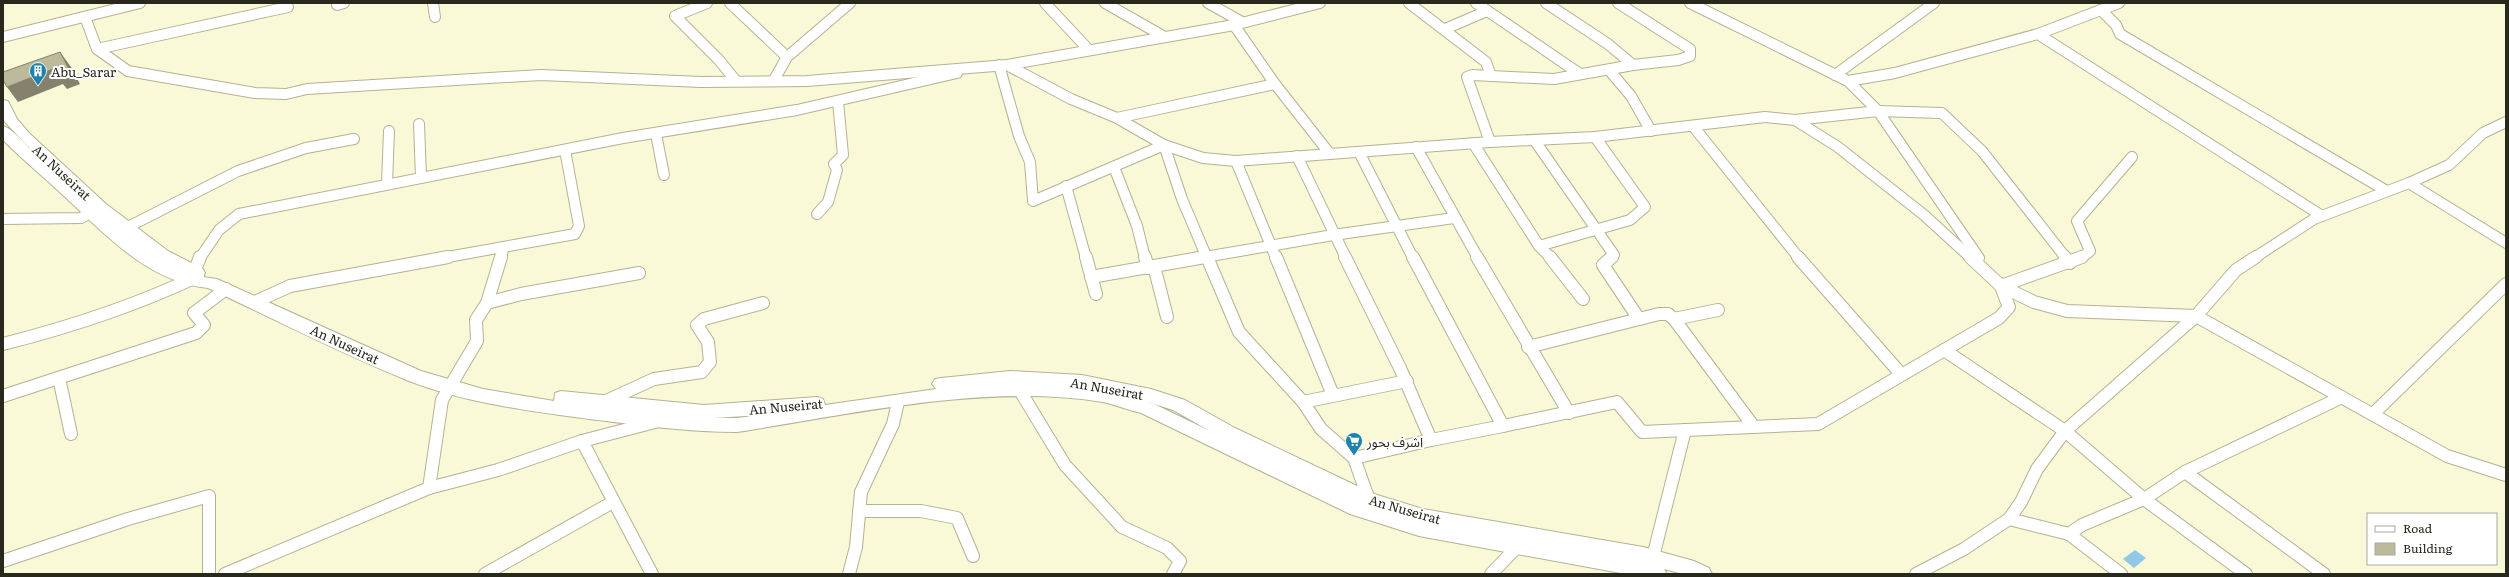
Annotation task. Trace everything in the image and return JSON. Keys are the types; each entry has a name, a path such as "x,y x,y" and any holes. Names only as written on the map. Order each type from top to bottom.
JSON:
{"main road":[{"name":"An Nuseirat","path":"3,105 11,121 24,136 136,252 157,265 205,279"},
{"name":"An Nuseirat","path":"3,130 95,211 126,228 162,255 205,279 415,376 449,388 519,403 704,426 737,425 940,395 1019,389 1036,389 1104,396 1146,408 1357,508 1419,528 1518,546 1655,566 1687,567 1702,574"},
{"name":"An Nuseirat","path":"482,396 519,396 604,402 666,409 712,411 810,405 956,382 1010,377 1082,381 1151,396 1179,405 1229,433 1369,500 1423,517 1655,566"}],"street":[{"path":"3,37 140,3"},
{"path":"433,3 435,18"},
{"path":"707,3 675,16 719,60 736,81"},
{"path":"730,3 787,56"},
{"path":"774,80 787,56 850,3"},
{"path":"1045,3 1088,49"},
{"path":"1104,3 1163,36"},
{"path":"1208,3 1238,24 1275,84 1330,154"},
{"path":"85,16 97,49 128,71 255,93 286,94 307,89 541,75 701,82 774,80 807,81 911,71 974,68 1003,65 1238,24 1320,3"},
{"path":"1409,3 1486,62 1491,76"},
{"path":"1476,3 1580,74"},
{"path":"1546,3 1608,44 1633,65"},
{"path":"1490,142 1467,77 1491,76 1554,79 1633,65 1678,60 1690,56 1690,49 1618,3"},
{"path":"1354,458 1431,440 1617,402 1642,432 1818,424 1901,374 1999,318 2009,307 2002,286 1968,244 1878,111 1848,81 1690,3"},
{"path":"1835,75 1934,3"},
{"path":"1848,81 1895,73 2038,34 2119,3"},
{"path":"97,49 288,8"},
{"path":"1445,30 1487,10"},
{"path":"2101,10 2116,25 2120,34 2200,84 2385,190"},
{"path":"2038,34 2322,216"},
{"path":"1003,65 1071,99 1117,118 1164,145 1203,158 1236,160 1473,143 1535,142 1651,132 1765,117 1794,120 1878,111 1942,113 1982,151 2070,263"},
{"path":"1003,65 1019,136 1030,162 1034,201 1164,145"},
{"path":"3,396 196,333 204,326 196,318 205,279 197,260 226,222 235,216 421,177 623,138 656,134 838,101 974,68"},
{"path":"1609,70 1631,96 1651,132"},
{"path":"1117,118 1275,84"},
{"path":"817,214 828,202 837,170 834,164 843,155 838,101"},
{"path":"1794,120 1838,147 1918,210 2002,286 2034,302 2067,311 2108,314 2196,316 2447,456 2506,475"},
{"path":"1916,574 1964,548 2009,519 2021,502 2037,469 2065,431 2196,316 2236,270 2314,219 2385,190 2409,183 2449,165 2483,133 2506,122"},
{"path":"419,124 421,177"},
{"path":"1693,126 1792,250 1901,374"},
{"path":"387,184 388,131"},
{"path":"656,134 664,175"},
{"path":"1539,246 1596,231 1630,220 1645,207 1595,137"},
{"path":"126,228 238,171 306,148 354,139"},
{"path":"1535,142 1614,255 1603,265 1639,319"},
{"path":"1473,143 1539,246 1560,267 1583,299"},
{"path":"1164,145 1182,199 1208,256 1239,332 1303,402 1321,429 1354,458 1369,500"},
{"path":"1416,147 1454,218 1528,347 1569,413"},
{"path":"256,302 290,286 575,234 579,226 565,150"},
{"path":"1359,152 1396,226 1503,426"},
{"path":"1297,156 1333,236 1407,381 1431,440"},
{"path":"2002,286 2080,259 2090,250 2076,221 2132,158"},
{"path":"1236,160 1333,395"},
{"path":"1114,167 1137,226 1167,317"},
{"path":"2409,183 2506,243"},
{"path":"1066,186 1096,294"},
{"path":"3,219 81,218 95,211"},
{"path":"1091,277 1208,256 1454,218"},
{"path":"429,488 442,400 477,341 476,320 487,303 504,247"},
{"path":"487,303 521,294 639,273"},
{"path":"3,344 35,336 205,279"},
{"path":"2373,414 2506,284"},
{"path":"604,402 654,379 702,372 710,362 708,342 697,325 704,319 763,303"},
{"path":"1674,319 1718,310"},
{"path":"1528,347 1659,314 1668,314 1674,319 1754,427"},
{"path":"1944,350 2065,431 2144,499 2246,574"},
{"path":"59,378 71,434"},
{"path":"1303,402 1407,381"},
{"path":"1019,389 1065,465 1122,527 1167,548 1180,561 1173,574"},
{"path":"2068,534 2082,525 2144,499 2185,472 2342,397"},
{"path":"849,574 856,547 861,492 893,424 898,402"},
{"path":"225,574 429,488 498,470 582,441 658,421"},
{"path":"1655,566 1685,430"},
{"path":"582,441 652,574"},
{"path":"2185,472 2324,574"},
{"path":"3,561 128,519 209,496 209,574"},
{"path":"485,574 613,502"},
{"path":"859,511 921,511 957,518 973,556"},
{"path":"2009,519 2068,534 2121,574"},
{"path":"1491,574 1518,546"}],"water":[{"path":"2135,550 2146,558 2134,568 2123,559"}],"building":[{"path":"60,52 69,69 56,74 53,69 7,87 3,80 3,72"}],"place":[{"name":"Abu_Sarar","path":"38,86"},
{"name":"اشرف بحور","path":"1354,456"}]}
